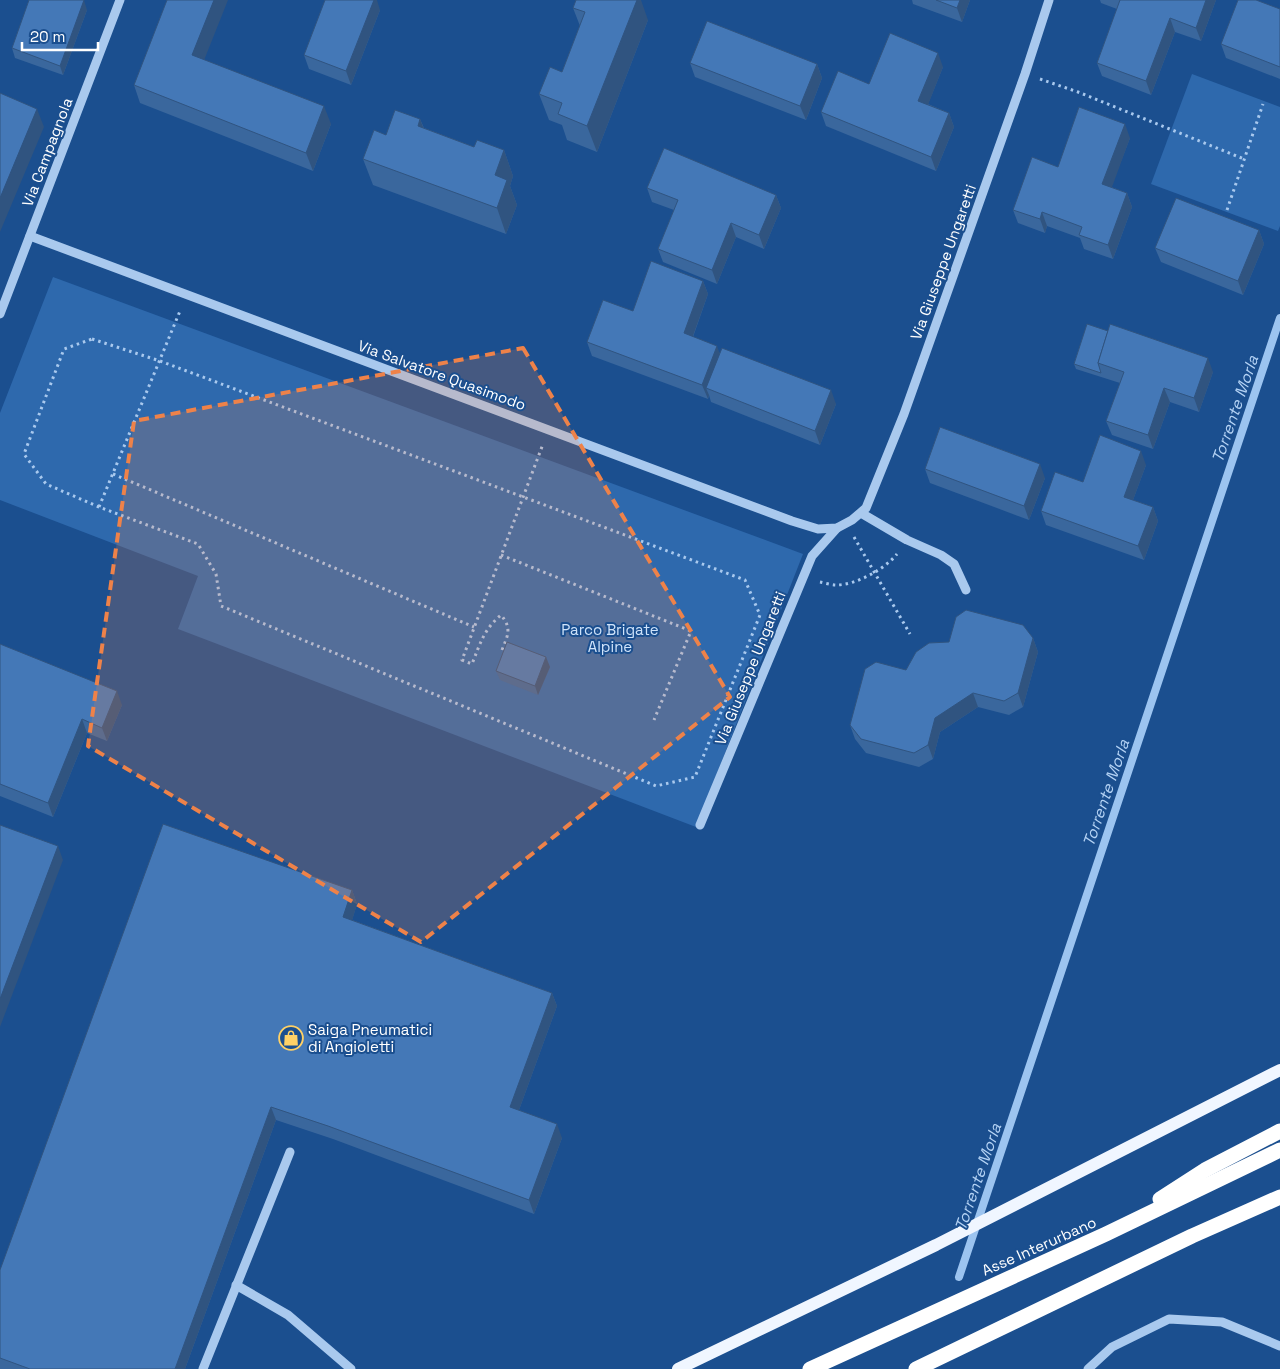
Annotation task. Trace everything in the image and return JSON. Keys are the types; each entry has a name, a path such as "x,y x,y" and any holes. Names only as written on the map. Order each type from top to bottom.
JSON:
{"highway":[{"path":"1106,1234 1204,1170 1280,1131"},
{"name":"Asse Interurbano","path":"810,1369 1106,1234 1280,1150"},
{"path":"916,1369 1183,1241 1280,1197"}],"main road":[{"path":"678,1369 936,1244 1280,1070"}],"street":[{"name":"Via Campagnola","path":"0,314 120,0"},
{"name":"Via Giuseppe Ungaretti","path":"846,524 866,508 904,414 1025,74 1049,0"},
{"name":"Via Salvatore Quasimodo","path":"30,236 792,521 818,529 836,528 846,524"},
{"path":"861,513 907,540 940,555 954,564 966,590"},
{"name":"Via Giuseppe Ungaretti","path":"700,825 812,556 836,528"},
{"path":"202,1369 290,1152"},
{"path":"236,1285 288,1314 352,1369"},
{"path":"1088,1369 1112,1347 1169,1319 1222,1322 1280,1346"}],"path":[{"path":"1025,74 1078,92 1244,159"},
{"path":"1227,210 1263,104"},
{"path":"99,507 187,295"},
{"path":"92,339 160,361 745,580 760,615 695,778 656,786 221,606 216,574 198,544 99,507 46,484 24,454 64,349 92,339"},
{"path":"502,650 508,634 508,623 501,615 492,622 483,635 472,664 462,660 548,430"},
{"path":"113,474 474,627"},
{"path":"846,524 910,634"},
{"path":"802,578 836,585 860,580 892,560 907,540"},
{"path":"501,555 691,631 654,720"}],"highlighted area":[{"path":"523,348 730,697 421,942 88,746 134,421"}],"green space":[{"path":"1192,74 1280,107 1280,226 1278,231 1151,184"},
{"name":"Parco Brigate Alpine","path":"53,277 803,554 696,827 178,629 198,576 0,500 0,413"}],"building":[{"path":"29,0 84,0 60,66 12,48"},
{"path":"167,0 214,0 192,55 324,106 306,153 134,85"},
{"path":"325,0 374,0 346,71 304,55"},
{"path":"576,0 637,0 587,126 558,114 562,103 539,94 550,67 562,72 585,12 573,8"},
{"path":"936,0 960,0 957,8"},
{"path":"1120,0 1206,0 1196,28 1170,18 1146,81 1097,63"},
{"path":"1238,0 1256,0 1280,9 1280,67 1221,44"},
{"path":"707,21 817,64 800,106 690,63"},
{"path":"890,33 938,53 918,101 949,113 931,157 821,112 838,71 869,84"},
{"path":"0,93 37,109 0,198"},
{"path":"1079,107 1125,124 1102,184 1127,193 1108,245 1079,235 1082,227 1042,212 1040,219 1013,210 1032,157 1058,167"},
{"path":"395,110 420,119 418,126 474,147 477,140 504,150 495,175 507,180 497,208 363,159 374,130 386,135"},
{"path":"664,148 776,195 759,235 731,223 712,270 658,249 678,200 647,188"},
{"path":"1176,198 1259,230 1238,281 1155,248"},
{"path":"651,261 703,281 684,333 717,346 702,385 587,342 603,300 633,311"},
{"path":"1087,324 1108,331 1098,363 1101,373 1074,364"},
{"path":"1110,324 1208,358 1194,398 1164,388 1148,435 1106,421 1124,372 1098,363"},
{"path":"722,348 831,390 815,431 706,388"},
{"path":"940,427 1040,464 1024,506 925,469"},
{"path":"1100,435 1141,451 1124,497 1153,507 1138,546 1041,511 1055,472 1083,482"},
{"path":"966,610 1023,625 1033,638 1018,693 1004,701 973,693 935,718 928,745 914,753 861,739 850,725 865,669 876,662 906,670 916,652 929,643 949,642 956,617"},
{"path":"507,642 546,657 535,686 496,671"},
{"path":"0,644 117,691 102,728 82,719 48,803 0,784"},
{"path":"163,824 352,890 343,917 552,993 510,1107 557,1124 529,1200 271,1107 175,1369 30,1369 0,1358 0,1270"},
{"path":"0,825 58,846 0,999"}],"waterway":[{"name":"Torrente Morla","path":"959,1277 1280,318"}],"place":[{"name":"Saiga Pneumatici di Angioletti","path":"291,1038"}]}
